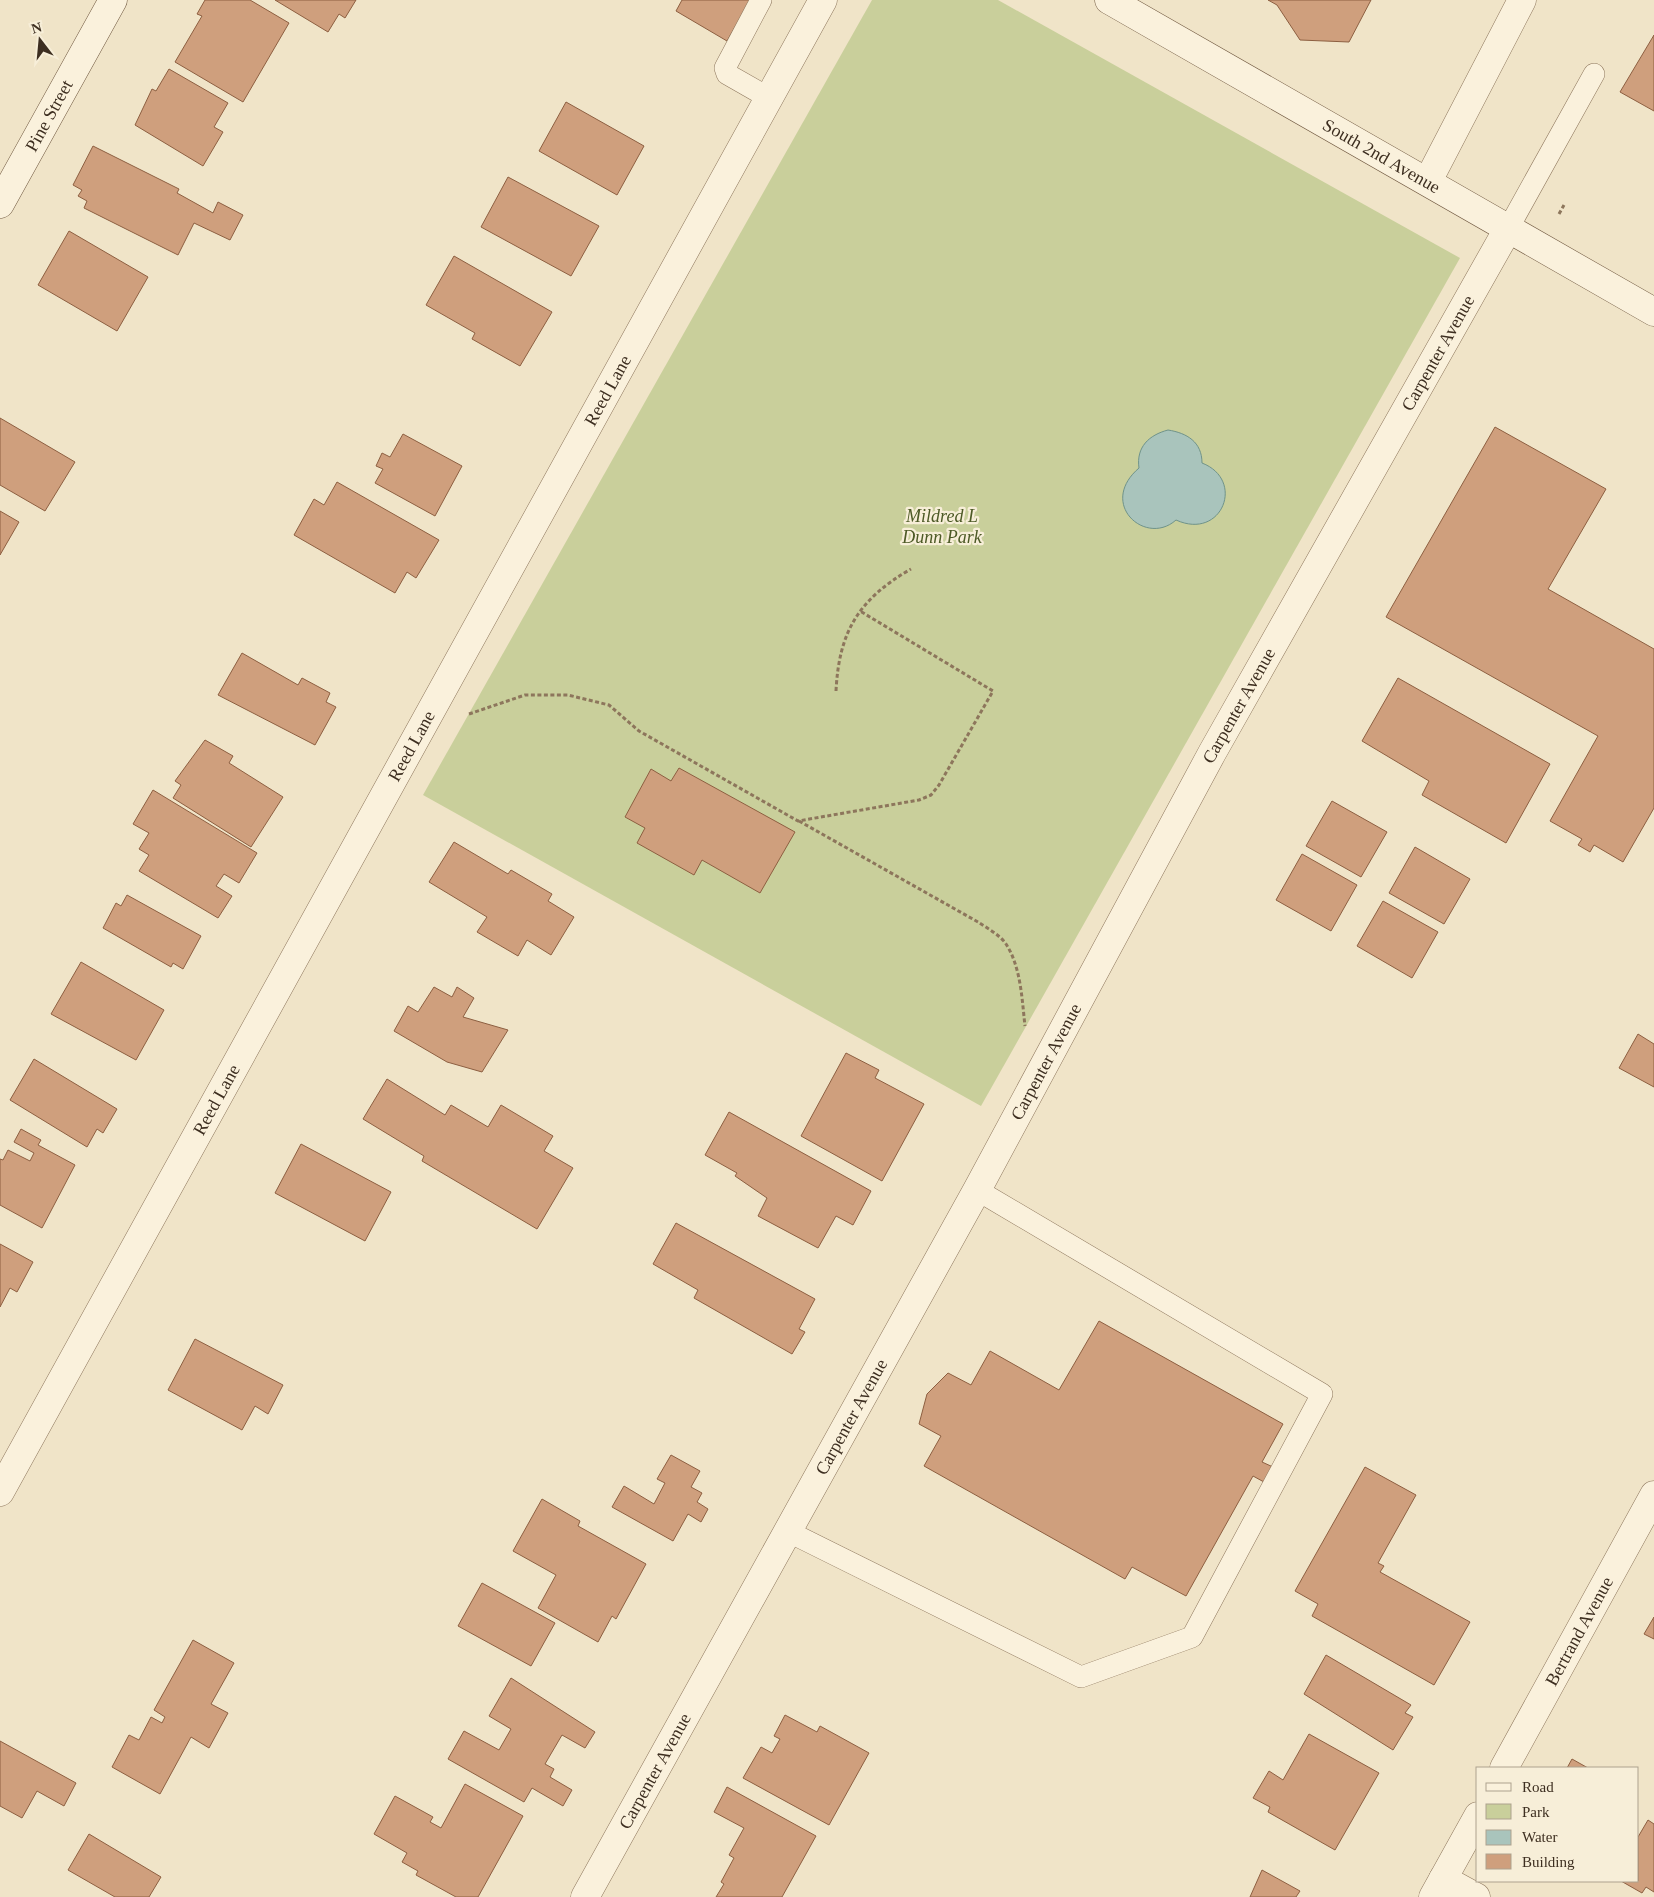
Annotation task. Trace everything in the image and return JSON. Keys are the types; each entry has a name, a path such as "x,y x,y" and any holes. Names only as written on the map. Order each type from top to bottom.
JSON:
{"street":[{"name":"Pine Street","path":"0,204 113,0"},
{"name":"Reed Lane","path":"0,1492 823,0"},
{"name":"South 2nd Avenue","path":"1109,0 1509,227 1654,312"},
{"path":"1428,181 1522,0"},
{"name":"Carpenter Avenue","path":"585,1897 977,1190 1212,753 1509,227"},
{"name":"Bertrand Avenue","path":"1505,1767 1654,1495"},
{"path":"1476,1820 1438,1888 1476,1897"}],"lane":[{"path":"761,0 725,68 726,74 769,98"},
{"path":"1509,227 1594,74"},
{"path":"787,1531 1081,1677 1192,1637 1322,1394 977,1190"}],"path":[{"path":"1558,214 1564,206"},
{"path":"836,692 837,670 841,649 849,629 860,611 874,594 892,580 911,569"},
{"path":"798,821 918,800 931,795 939,785 993,691 860,611"},
{"path":"462,716 525,695 568,695 609,705 639,731 978,922 1005,942 1015,964 1026,1033"}],"green space":[{"name":"Mildred L Dunn Park","path":"872,0 998,0 1460,258 981,1106 423,795"}],"water":[{"path":"1168,430 1181,433 1192,440 1199,449 1202,463 1215,471 1223,482 1225,494 1223,506 1216,516 1206,522 1192,524 1176,520 1164,527 1152,528 1140,525 1130,518 1124,507 1123,495 1127,482 1139,468 1142,448 1155,435"}],"building":[{"path":"205,0 250,0 289,23 243,102 175,62 202,16 197,14"},
{"path":"275,0 356,0 345,18 339,14 328,32"},
{"path":"682,0 750,1 727,41 676,11"},
{"path":"1268,0 1371,0 1349,42 1300,40 1277,5"},
{"path":"1654,35 1654,111 1620,92"},
{"path":"169,69 228,103 214,127 223,132 203,166 135,125 152,89 156,91"},
{"path":"566,102 644,146 617,195 539,151"},
{"path":"93,146 179,189 177,193 213,213 218,202 243,215 230,240 194,223 178,255 84,208 87,201 78,196 82,190 73,185"},
{"path":"508,177 599,226 571,276 481,227"},
{"path":"69,231 148,277 117,331 38,285"},
{"path":"454,256 552,312 520,366 472,339 475,333 426,305"},
{"path":"0,418 75,462 45,511 0,485"},
{"path":"1495,427 1606,489 1548,589 1654,649 1654,808 1623,862 1594,845 1590,852 1578,845 1582,839 1550,821 1598,736 1386,617"},
{"path":"403,434 462,466 435,516 375,483 383,469 376,466 382,453 390,457"},
{"path":"337,482 439,540 416,578 407,572 395,593 294,535 314,499 324,505"},
{"path":"0,511 19,522 0,555"},
{"path":"242,653 298,685 302,678 330,693 326,702 336,707 315,745 218,695"},
{"path":"1398,678 1550,764 1506,843 1422,795 1429,781 1362,741"},
{"path":"205,740 233,756 229,763 283,797 251,847 173,798 181,785 175,781"},
{"path":"679,768 795,832 760,893 702,860 694,875 637,843 645,828 625,817 651,769 671,781"},
{"path":"153,790 257,853 239,883 224,874 216,886 232,896 218,918 139,871 149,855 139,849 149,833 133,824"},
{"path":"1332,801 1387,832 1361,877 1306,846"},
{"path":"454,842 508,874 511,870 552,894 548,901 574,917 551,955 527,940 518,956 477,932 487,917 429,882"},
{"path":"1415,847 1470,879 1444,924 1389,893"},
{"path":"1302,854 1357,885 1331,931 1276,900"},
{"path":"127,895 201,936 183,969 173,963 171,967 103,928 116,903 121,906"},
{"path":"1383,901 1438,932 1412,978 1357,946"},
{"path":"81,962 164,1010 136,1060 51,1014"},
{"path":"434,987 452,997 457,987 474,998 463,1017 508,1030 482,1072 447,1062 394,1031 408,1006 418,1012"},
{"path":"1638,1034 1654,1044 1654,1087 1619,1068"},
{"path":"846,1053 879,1070 875,1078 924,1104 882,1181 801,1136"},
{"path":"34,1059 117,1109 103,1133 97,1129 87,1147 10,1100"},
{"path":"387,1079 445,1115 451,1105 488,1127 501,1105 553,1136 544,1151 573,1168 537,1229 422,1161 424,1156 363,1119"},
{"path":"729,1112 871,1191 853,1225 836,1216 818,1248 758,1216 767,1198 735,1176 737,1173 705,1155"},
{"path":"21,1129 41,1140 38,1145 75,1165 42,1228 0,1205 0,1159 3,1160 8,1150 30,1161 34,1153 14,1142"},
{"path":"301,1144 391,1192 365,1241 275,1193"},
{"path":"676,1223 815,1299 799,1329 805,1332 792,1354 694,1298 698,1290 653,1264"},
{"path":"0,1244 33,1262 17,1292 10,1288 0,1307"},
{"path":"1099,1321 1283,1424 1262,1462 1273,1467 1264,1482 1253,1476 1186,1596 1132,1567 1125,1579 924,1466 941,1436 919,1424 927,1394 948,1373 971,1385 990,1351 1059,1390"},
{"path":"195,1339 283,1385 268,1414 255,1406 242,1430 168,1390"},
{"path":"671,1455 700,1471 691,1487 702,1493 697,1502 708,1509 701,1522 688,1514 673,1541 612,1507 624,1486 654,1504 665,1483 657,1479"},
{"path":"1365,1467 1416,1495 1378,1563 1384,1566 1380,1572 1470,1622 1434,1685 1312,1616 1318,1604 1295,1591"},
{"path":"542,1499 580,1521 578,1526 646,1564 616,1619 612,1616 598,1642 538,1608 556,1575 513,1551"},
{"path":"482,1583 555,1623 531,1666 458,1626"},
{"path":"1654,1617 1654,1639 1644,1634"},
{"path":"193,1640 234,1663 211,1704 228,1713 209,1748 191,1737 160,1794 112,1767 129,1735 139,1740 151,1717 162,1723 165,1717 154,1710"},
{"path":"1326,1655 1411,1705 1405,1713 1413,1717 1393,1750 1304,1694"},
{"path":"511,1678 595,1732 585,1748 562,1735 545,1764 554,1769 550,1777 572,1790 563,1806 532,1788 524,1802 448,1759 464,1731 499,1750 511,1729 489,1716"},
{"path":"785,1715 817,1732 820,1726 869,1753 829,1825 743,1778 761,1747 772,1753 780,1739 774,1736"},
{"path":"1309,1734 1379,1773 1335,1850 1268,1812 1270,1807 1253,1798 1269,1771 1283,1780"},
{"path":"0,1741 76,1783 64,1806 37,1791 22,1818 0,1806"},
{"path":"1572,1759 1586,1767 1568,1767"},
{"path":"465,1784 523,1816 478,1897 456,1897 416,1875 418,1871 402,1862 407,1853 374,1834 395,1796 433,1817 430,1822 441,1828"},
{"path":"727,1787 816,1836 782,1897 716,1897 724,1884 721,1882 734,1858 729,1855 744,1828 714,1812"},
{"path":"1648,1820 1654,1824 1654,1892 1646,1887 1642,1893 1623,1882 1639,1882 1639,1835"},
{"path":"89,1834 161,1877 149,1897 115,1897 68,1870"},
{"path":"1262,1870 1300,1891 1296,1897 1250,1897"}]}
